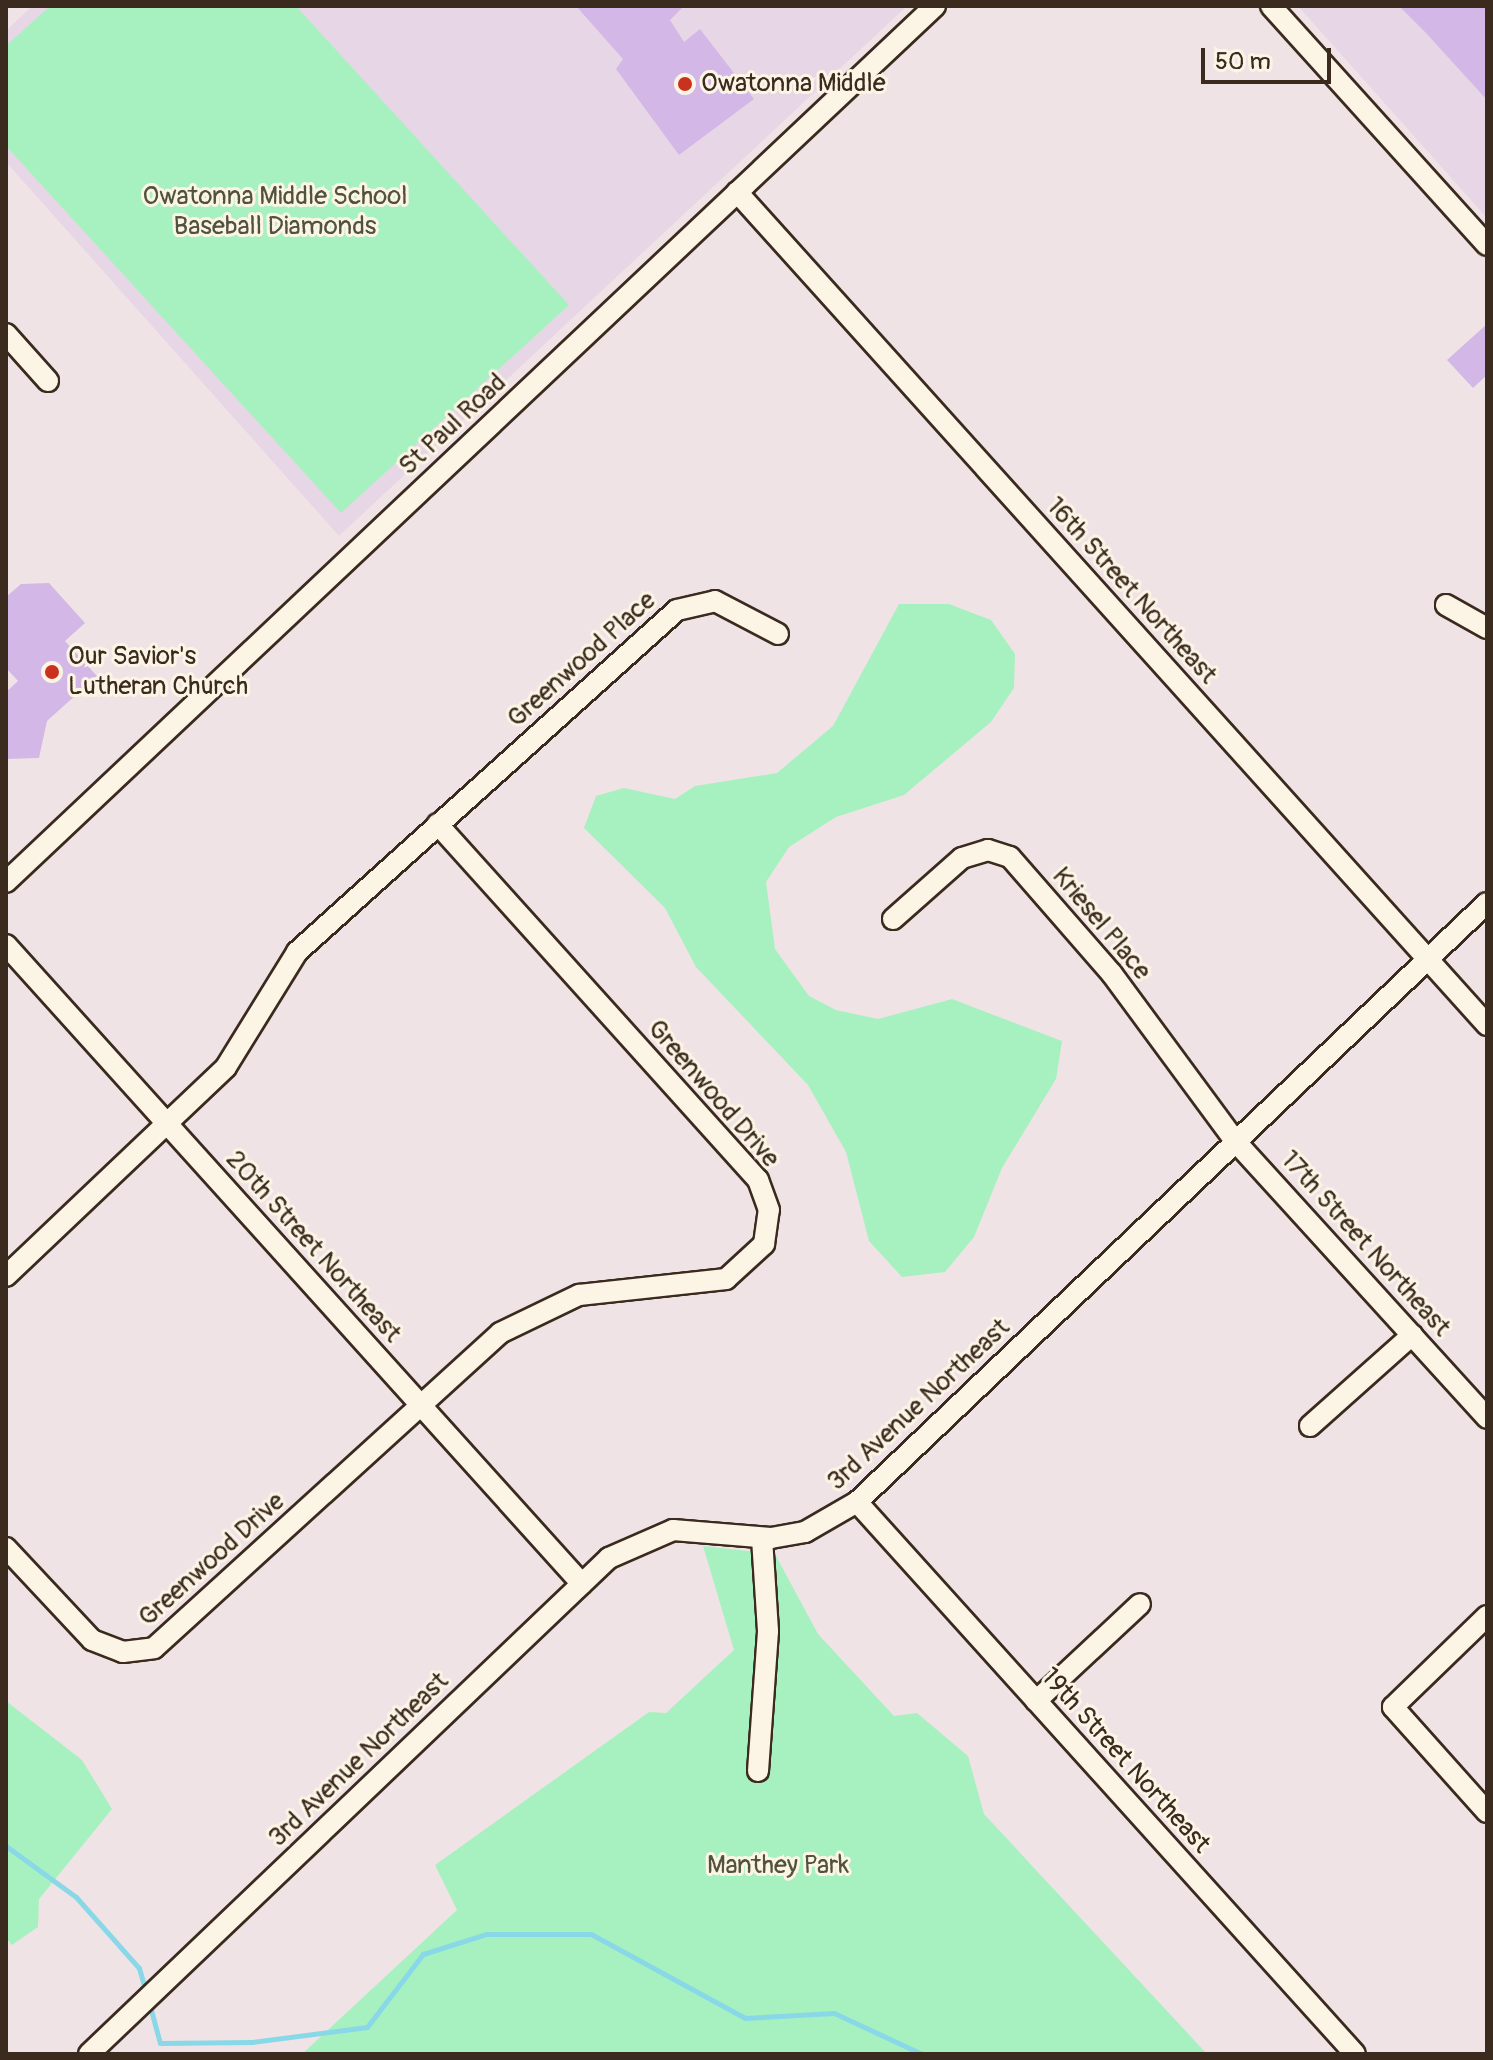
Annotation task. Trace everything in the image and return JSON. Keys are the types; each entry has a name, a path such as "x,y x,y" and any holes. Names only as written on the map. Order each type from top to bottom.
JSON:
{"street":[{"name":"St Paul Road","path":"6,882 935,6"},
{"path":"1271,6 1487,245"},
{"name":"16th Street Northeast","path":"737,192 1487,1025"},
{"path":"6,334 48,381"},
{"name":"Greenwood Place","path":"438,824 688,602 715,601 778,634"},
{"path":"1446,605 1487,628"},
{"path":"6,1276 226,1067 297,952 438,824"},
{"name":"Greenwood Drive","path":"6,1548 92,1640 123,1652 154,1648 420,1405 530,1315 610,1288 726,1279 754,1259 769,1226 758,1180 438,824"},
{"name":"Kriesel Place","path":"893,919 974,852 1010,857 1112,974 1236,1142"},
{"name":"3rd Avenue Northeast","path":"89,2054 582,1584 649,1536 698,1529 762,1538 805,1532 857,1502 1487,903"},
{"name":"20th Street Northeast","path":"6,945 582,1584"},
{"name":"17th Street Northeast","path":"1236,1142 1487,1418"},
{"path":"1310,1426 1412,1335"},
{"name":"19th Street Northeast","path":"857,1502 1355,2054"},
{"path":"758,1771 768,1631 762,1538"},
{"path":"1036,1701 1140,1604"},
{"path":"1487,1616 1393,1707 1487,1812"}],"shaded area":[{"path":"32,6 907,6 339,536 6,162 6,31"},
{"path":"1298,6 1487,6 1487,218"}],"green space":[{"name":"Owatonna Middle School Baseball Diamonds","path":"50,6 296,6 569,305 341,513 6,146 6,46"},
{"path":"899,604 949,604 991,620 1015,654 1014,688 991,722 904,795 836,817 789,847 766,882 775,949 809,996 836,1010 878,1019 952,999 1062,1041 1056,1079 1002,1168 974,1237 945,1272 902,1277 869,1241 846,1152 808,1085 696,967 665,908 584,828 596,796 624,788 675,799 695,786 777,773 833,726"},
{"name":"Manthey Park","path":"703,1546 775,1554 818,1634 894,1716 917,1713 968,1756 984,1814 1207,2054 302,2054 457,1910 435,1865 649,1712 666,1713 734,1650"},
{"path":"6,1701 82,1760 112,1809 39,1899 38,1927 12,1945 6,1938"}],"building":[{"name":"Owatonna Middle","path":"576,6 684,6 670,20 684,42 700,29 754,99 679,155 616,69 623,59"},
{"path":"1399,6 1487,6 1487,100 1426,33"},
{"path":"1487,324 1487,375 1473,388 1447,360"},
{"name":"Our Savior's Lutheran Church","path":"49,583 85,623 65,641 97,676 47,721 39,758 6,759 6,692 18,681 6,668 6,597 21,584"}],"waterway":[{"path":"6,1846 76,1897 139,1968 146,1992"},
{"path":"150,2006 160,2043 252,2042 367,2027 423,1954 486,1934 591,1934 745,2018 834,2013 922,2054"}],"place":[{"name":"Owatonna Middle","path":"685,84"},
{"name":"Our Savior's Lutheran Church","path":"52,672"}]}
